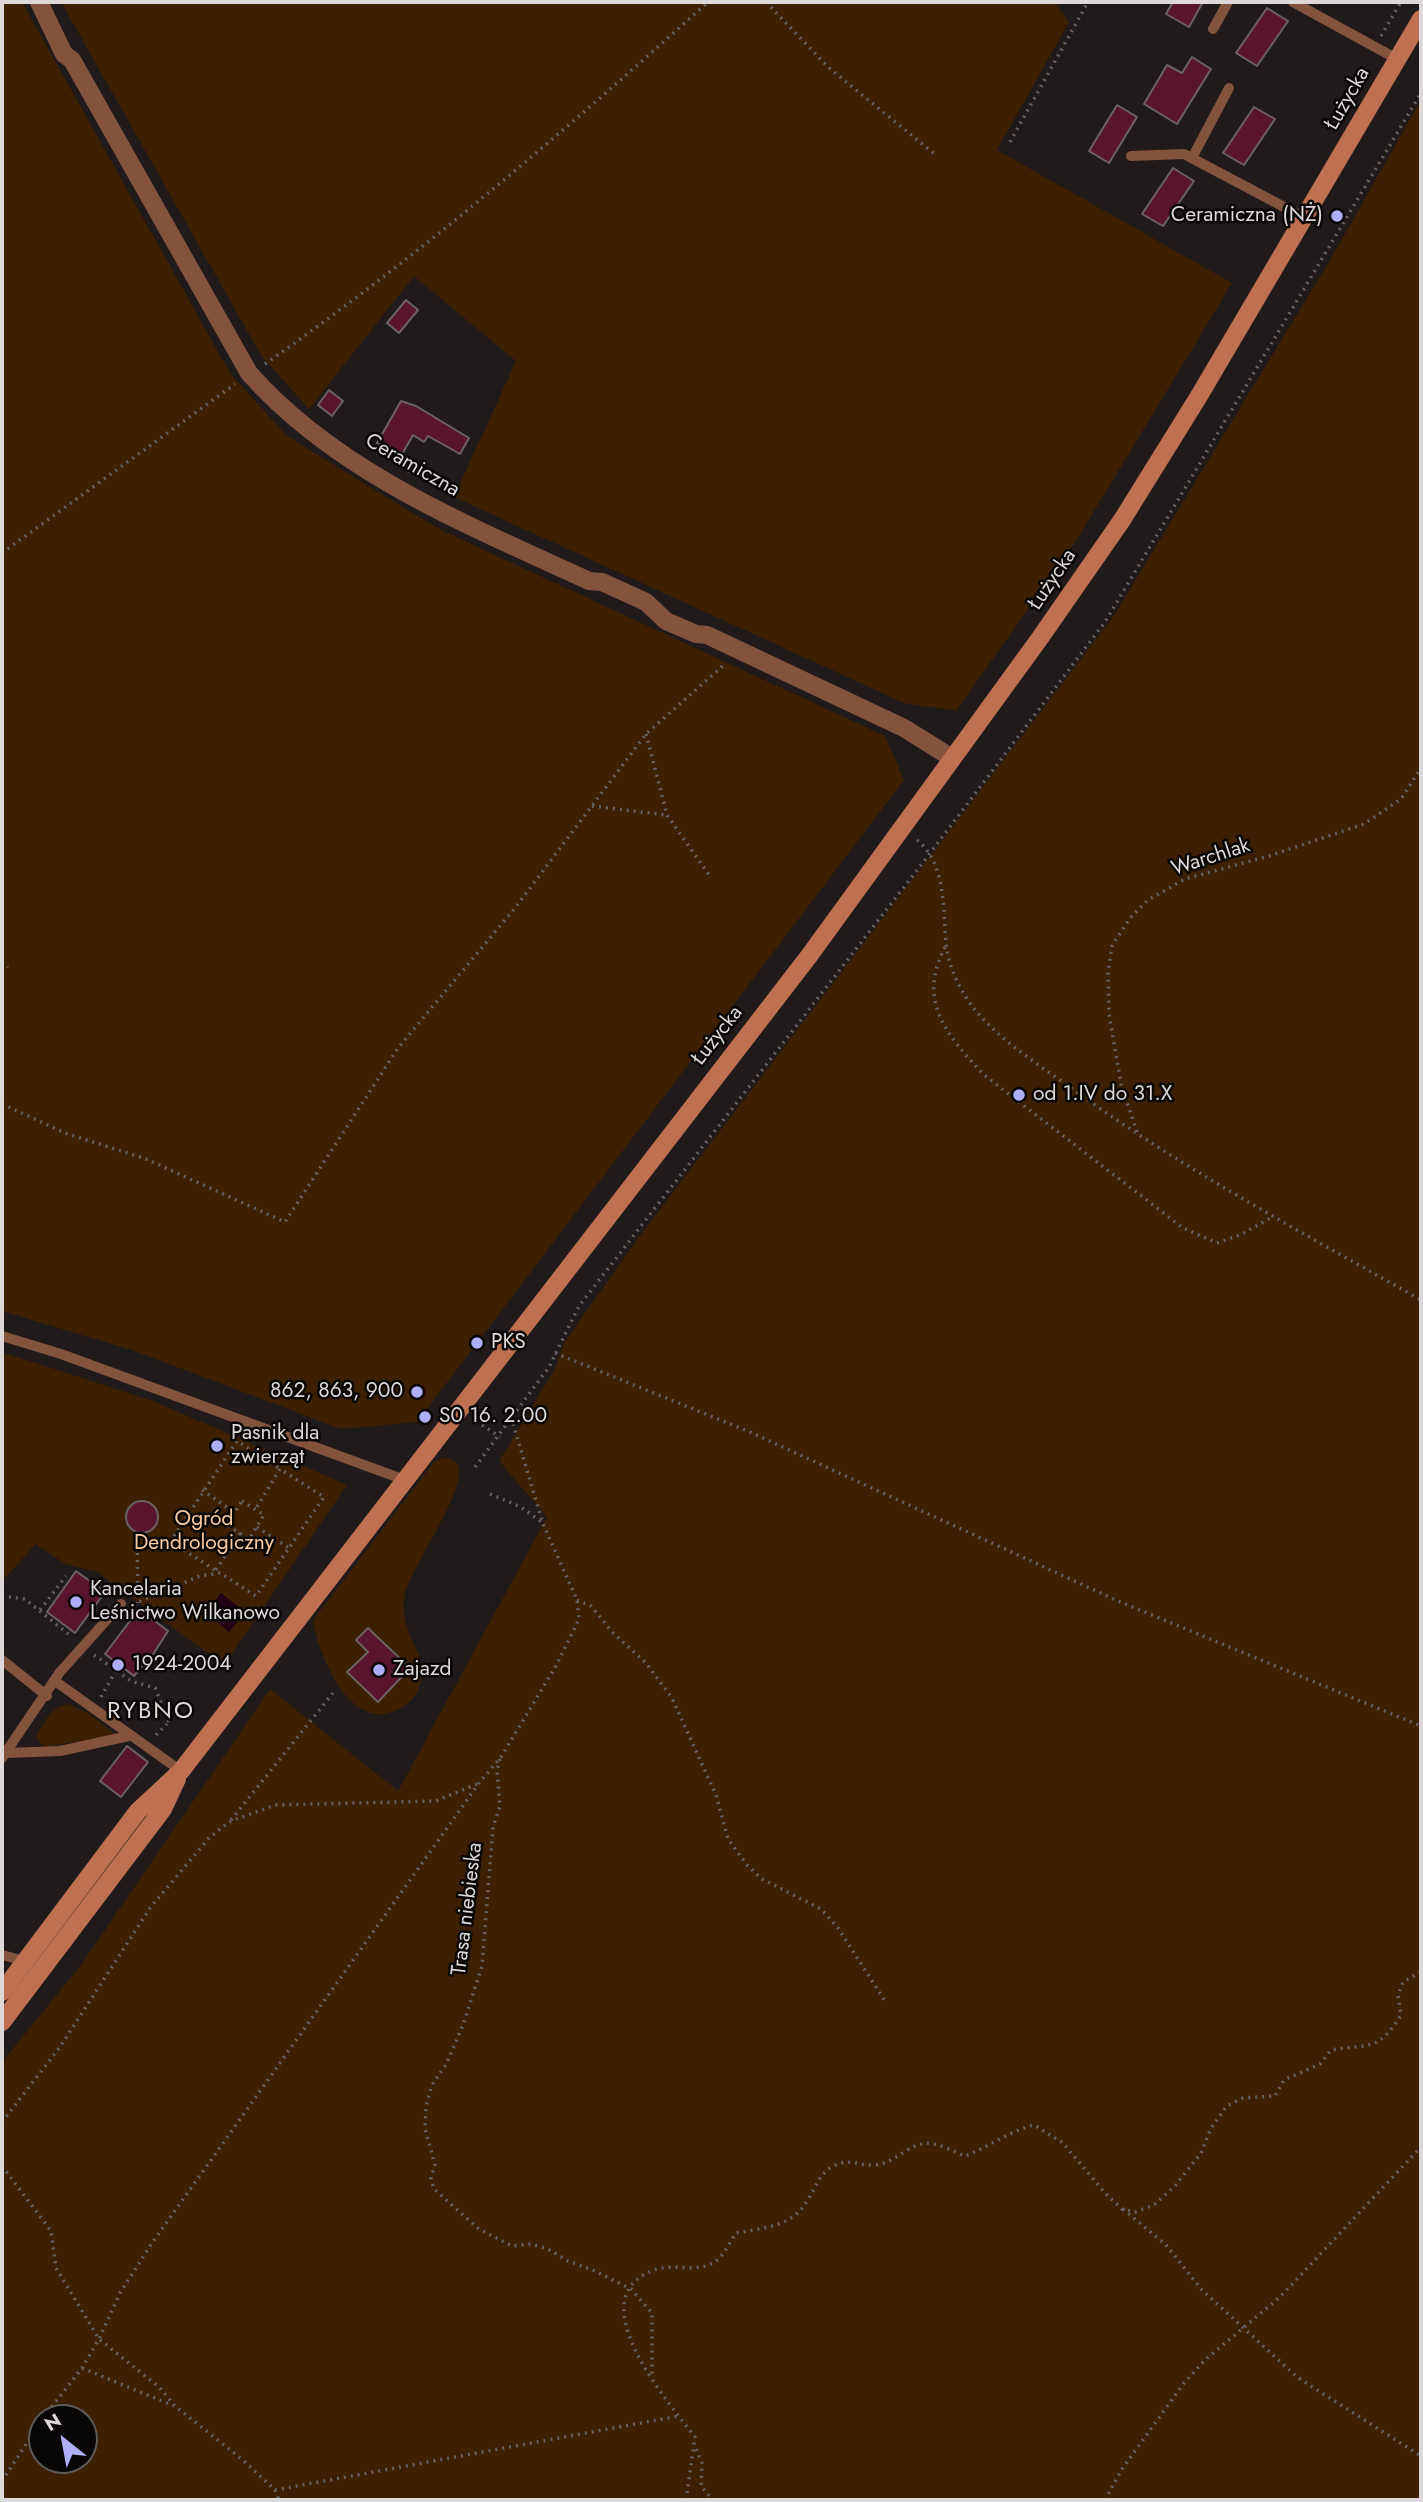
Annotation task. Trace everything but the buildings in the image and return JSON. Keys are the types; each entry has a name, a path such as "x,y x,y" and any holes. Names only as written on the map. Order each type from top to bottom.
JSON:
{"main road":[{"name":"Łużycka","path":"181,1771 809,956 1041,638 1122,520 1199,396 1421,19"},
{"path":"2,1992 138,1811 181,1771"},
{"path":"2,2022 163,1809 181,1771"}],"street":[{"name":"Ceramiczna","path":"39,2 64,54 72,60 277,405 312,433 413,496 589,581 602,582 646,602 666,621 740,650 904,728 952,758"}],"lane":[{"path":"1213,29 1228,2"},
{"path":"1293,2 1397,59"},
{"path":"1192,158 1229,88"},
{"path":"1131,156 1184,154 1303,217"},
{"path":"2,1336 405,1480"},
{"path":"4,1756 55,1681 82,1646 121,1604"},
{"path":"2,1660 47,1696"},
{"path":"55,1681 181,1771"},
{"path":"4,1756 61,1751 129,1736"},
{"path":"2,1955 27,1959 32,1982"}],"path":[{"path":"2,553 345,308 495,189 708,2"},
{"path":"766,2 828,67 937,156"},
{"path":"1010,142 1088,2"},
{"path":"1375,48 1401,2"},
{"path":"475,1467 512,1420 555,1353 579,1306 1105,622 1421,93"},
{"path":"406,478 415,463"},
{"path":"2,1104 65,1133 146,1159 285,1222 398,1048 515,908 646,734 740,650"},
{"path":"646,734 667,815 709,875"},
{"name":"Warchlak","path":"1137,1133 1121,1084 1109,1014 1108,986 1112,946 1130,918 1148,900 1185,879 1269,856 1364,824 1401,799 1421,768"},
{"path":"592,806 667,815"},
{"path":"900,829 931,851 946,916 946,946 963,994 1007,1042 1137,1133 1274,1216 1421,1300"},
{"path":"946,946 934,970 932,995 957,1046 984,1075 1183,1228 1217,1243 1240,1236 1274,1216"},
{"path":"2,962 8,967"},
{"path":"555,1353 750,1432 1118,1601 1421,1726"},
{"path":"54,2404 82,2368 120,2293 152,2244 479,1783 501,1758 556,1666 579,1619 577,1600 543,1524 512,1420"},
{"path":"482,1425 500,1437"},
{"path":"137,1538 169,1541 256,1596 324,1497 237,1441 169,1541"},
{"path":"255,1510 280,1469"},
{"path":"202,1490 235,1513"},
{"path":"490,1494 521,1507 543,1524"},
{"path":"242,1501 255,1510 264,1515 250,1539 227,1525 242,1501"},
{"path":"257,1527 289,1548"},
{"path":"137,1532 138,1604"},
{"path":"121,1604 138,1604 200,1576 218,1572 240,1533"},
{"path":"40,1611 66,1576"},
{"path":"2,1596 13,1600 21,1597 131,1681 155,1688 168,1723 151,1740"},
{"path":"577,1600 591,1606 613,1633 646,1663 672,1698 711,1785 728,1839 747,1865 762,1879 821,1909 838,1928 885,2001"},
{"path":"93,1709 119,1665"},
{"path":"2,2122 60,2047 150,1908 209,1838 229,1822 333,1693"},
{"name":"Trasa niebieska","path":"501,1758 497,1771 500,1806 493,1827 482,1966 463,2025 447,2063 432,2085 426,2106 425,2129 435,2165 431,2178 434,2189 466,2220 500,2241 512,2246 531,2244 548,2249 631,2289 652,2313 652,2380"},
{"path":"229,1822 275,1805 436,1801 479,1783"},
{"path":"1122,2209 1136,2212 1154,2205 1175,2186 1201,2153 1211,2129 1227,2106 1243,2098 1275,2096 1284,2080 1320,2064 1331,2050 1366,2048 1388,2036 1401,2015 1398,1995 1403,1982 1421,1972"},
{"path":"686,2500 695,2437 652,2380 634,2350 626,2328 625,2298 637,2281 654,2270 674,2267 694,2269 718,2260 736,2233 784,2224 807,2203 817,2180 830,2168 845,2161 874,2165 891,2160 922,2143 935,2144 965,2155 984,2149 1015,2129 1034,2125 1063,2143 1105,2193 1166,2245 1202,2290 1247,2328 1297,2377 1421,2456"},
{"path":"1105,2500 1122,2469 1184,2383 1206,2359 1247,2328 1279,2298 1421,2147"},
{"path":"2,2166 51,2231 57,2269 99,2339 159,2387 175,2406 275,2490 279,2500"},
{"path":"82,2368 175,2406"},
{"path":"275,2490 679,2416"},
{"path":"2,2481 28,2442"},
{"path":"694,2448 702,2463 701,2486 713,2500"}],"green space":[{"path":"2,2 22,2 230,373 287,436 439,529 885,736 904,780 417,1422 341,1429 132,1350 2,1311"},
{"path":"61,2 1054,2 1069,22 997,150 1232,283 1076,541 956,711 904,703 454,497 516,361 414,276 309,409 262,357"},
{"path":"1421,100 1421,2500 2,2500 2,2062 81,1965 270,1689 398,1791 547,1517 499,1461 555,1369 564,1343 638,1238 1113,617 1330,260"},
{"name":"Ogród Dendrologiczny","path":"2,1352 153,1401 347,1485 224,1665 97,1572 65,1564 36,1544 2,1581"},
{"path":"444,1457 457,1464 459,1475 456,1489 411,1578 404,1605 405,1619 421,1667 421,1679 417,1692 405,1706 388,1713 373,1713 359,1707 347,1697 337,1683 321,1650 313,1620 434,1462"},
{"path":"68,1704 88,1713 116,1735 44,1747 36,1737 42,1726 52,1712"}],"shaded area":[{"path":"221,1593 245,1612 229,1632 206,1613"}],"place":[{"name":"Ceramiczna (NŻ)","path":"1337,216"},
{"name":"od 1.IV do 31.X","path":"1019,1095"},
{"name":"PKS","path":"477,1343"},
{"name":"862, 863, 900","path":"417,1392"},
{"name":"S0 16. 2.00","path":"425,1417"},
{"name":"Pasnik dla zwierząt","path":"217,1446"},
{"name":"Kancelaria Leśnictwo Wilkanowo","path":"76,1602"},
{"name":"1924-2004","path":"118,1665"},
{"name":"Zajazd","path":"379,1670"}],"district":[{"name":"RYBNO","path":"151,1712"}]}
